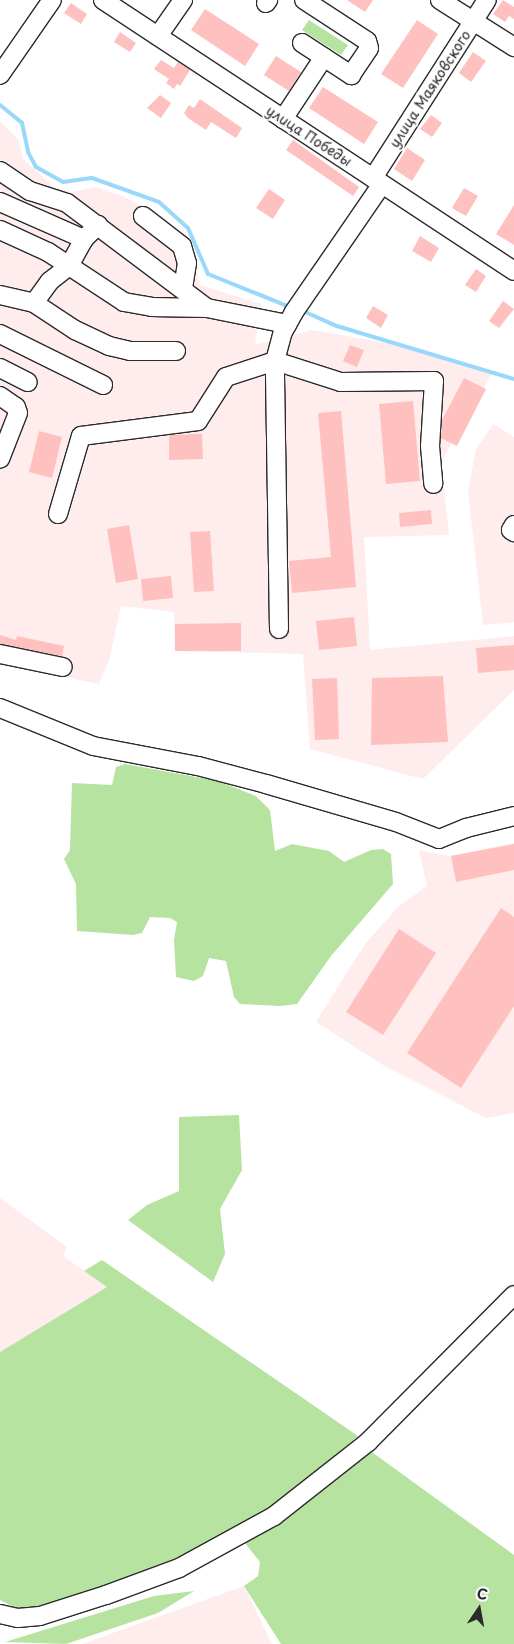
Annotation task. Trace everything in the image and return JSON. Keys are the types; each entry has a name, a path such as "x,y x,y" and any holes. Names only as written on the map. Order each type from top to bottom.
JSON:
{"street":[{"path":"0,75 5,55 52,0"},
{"name":"улица Победы","path":"103,0 514,272"},
{"path":"158,36 183,0"},
{"path":"302,42 351,75 368,48 367,42 304,0"},
{"path":"440,0 514,48"},
{"name":"улица Маяковского","path":"279,629 275,361 285,328 487,0"},
{"path":"283,119 324,57"},
{"path":"0,171 30,191 67,203 183,287 206,308"},
{"path":"0,202 84,239"},
{"path":"143,216 182,246 187,263 183,287"},
{"path":"34,303 50,281 69,266 84,239 98,225"},
{"path":"0,230 48,252 124,302 151,307 206,308 285,328"},
{"path":"0,295 34,303 75,330 110,346 130,351 176,351"},
{"path":"0,334 103,385"},
{"path":"58,514 81,436 198,421 226,377 275,361 341,382 434,381 430,446 433,484"},
{"path":"0,368 28,382"},
{"path":"0,396 16,407 18,413 0,459"},
{"path":"514,525 511,530 514,532"},
{"path":"0,654 63,667"},
{"path":"0,708 93,746 198,766 266,784 396,822 439,839 466,828 514,816"},
{"path":"0,1614 18,1618 40,1616 106,1595 179,1568 274,1516 368,1442 514,1294"}],"shaded area":[{"path":"0,121 18,139 23,159 54,187 72,192 96,187 125,197 162,218 184,238 192,252 200,285 261,304 255,345 312,330 393,344 493,372 441,462 449,535 364,537 370,650 514,636 514,690 423,779 310,749 303,654 175,651 174,612 121,606 109,661 99,684 0,664"},
{"path":"493,424 514,437 514,622 483,625 468,492 476,449"},
{"path":"514,843 514,1113 486,1118 383,1065 316,1022 365,944 398,907 427,886 419,850 450,856"},
{"path":"0,1198 67,1247 63,1256 107,1287 0,1352"},
{"path":"244,1586 272,1644 82,1644"}],"green space":[{"path":"309,20 348,45 341,55 302,30"},
{"path":"125,764 218,781 256,796 270,810 275,851 292,844 329,851 344,862 371,850 383,849 391,854 393,884 331,956 297,1004 280,1006 240,1004 234,997 226,961 209,958 203,976 194,981 176,977 174,940 177,922 170,918 150,917 142,933 133,935 77,931 76,884 64,859 70,850 72,783 112,785 116,767"},
{"path":"239,1115 242,1170 220,1209 225,1254 213,1282 128,1220 147,1205 179,1191 179,1117"},
{"path":"102,1260 358,1436 299,1487 217,1542 114,1584 23,1612 0,1600 0,1352 107,1287 84,1271"},
{"path":"369,1450 514,1555 514,1644 281,1644 244,1586 258,1576 260,1562 245,1543 309,1500"},
{"path":"194,1591 158,1613 66,1644 5,1642 154,1596"}],"building":[{"path":"347,0 373,0 365,12"},
{"path":"503,0 514,7 514,19 509,16 505,22 493,14"},
{"path":"71,3 87,14 81,24 64,13"},
{"path":"205,9 259,44 245,66 191,30"},
{"path":"417,20 438,34 403,88 381,74"},
{"path":"120,32 136,43 130,52 114,42"},
{"path":"473,52 486,61 471,82 459,73"},
{"path":"276,56 301,72 289,91 264,75"},
{"path":"161,60 174,68 178,62 190,70 180,86 177,84 174,89 166,83 169,79 154,69"},
{"path":"323,87 378,122 364,144 309,108"},
{"path":"160,95 171,103 161,118 147,108"},
{"path":"200,99 242,128 236,138 211,122 206,130 188,118 184,113 189,105 194,108"},
{"path":"431,115 442,123 432,137 420,129"},
{"path":"293,140 359,187 353,196 286,150"},
{"path":"407,148 425,160 412,181 394,169"},
{"path":"464,188 478,196 466,216 452,208"},
{"path":"269,189 285,200 273,219 256,208"},
{"path":"514,205 514,245 496,234"},
{"path":"420,236 439,248 431,262 412,251"},
{"path":"476,269 486,276 476,292 465,285"},
{"path":"503,301 514,309 499,328 489,321"},
{"path":"373,306 388,315 381,328 366,318"},
{"path":"350,345 364,350 357,367 343,361"},
{"path":"464,378 486,389 457,446 441,438 442,420"},
{"path":"413,401 420,481 386,484 379,404"},
{"path":"341,411 356,587 292,593 289,561 331,557 318,413"},
{"path":"39,431 62,437 52,478 29,472"},
{"path":"202,434 203,459 169,460 169,435"},
{"path":"431,510 432,524 400,527 399,513"},
{"path":"129,525 138,579 116,583 107,529"},
{"path":"210,531 214,591 194,592 190,532"},
{"path":"171,576 173,598 143,601 141,579"},
{"path":"354,617 357,646 319,650 316,621"},
{"path":"241,623 241,651 175,651 175,624"},
{"path":"0,635 16,640 17,636 64,646 62,656 0,644"},
{"path":"514,645 514,670 478,673 476,648"},
{"path":"443,676 448,742 371,745 372,678"},
{"path":"337,678 339,739 315,740 312,679"},
{"path":"514,844 514,870 456,882 451,856"},
{"path":"501,908 514,917 514,1006 461,1088 407,1053"},
{"path":"399,929 436,953 383,1035 346,1012"}],"waterway":[{"path":"0,105 22,123 28,152 36,167 63,182 92,178 159,202 188,228 208,274 290,307"},
{"path":"303,311 337,326 514,379"}]}
